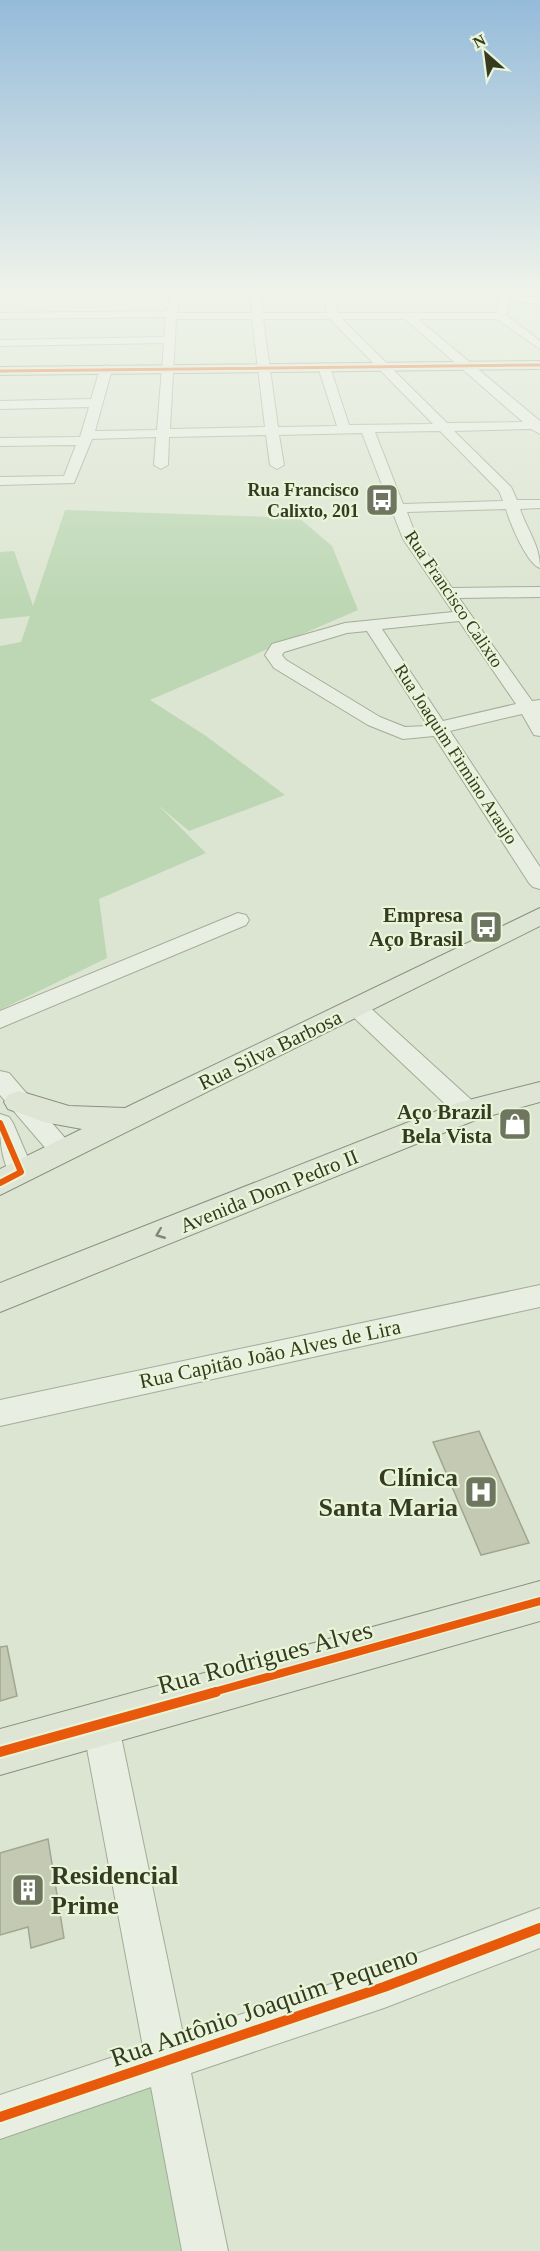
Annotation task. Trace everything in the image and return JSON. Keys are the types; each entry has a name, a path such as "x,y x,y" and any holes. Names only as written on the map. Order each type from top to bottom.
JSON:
{"main road":[{"name":"Rua Silva Barbosa","path":"10,1178 540,916"},
{"name":"Avenida Dom Pedro II","path":"0,1298 468,1111 539,1094"},
{"path":"6,1101 71,1118 131,1117"},
{"name":"Rua Rodrigues Alves","path":"0,1752 100,1722 539,1603"}],"street":[{"path":"0,481 69,480 99,393"},
{"path":"161,465 164,393"},
{"path":"266,393 277,465"},
{"path":"332,393 344,429"},
{"path":"409,393 506,490 511,499 511,505 540,563"},
{"path":"497,393 538,427"},
{"path":"0,405 96,403"},
{"path":"0,442 162,432 538,427"},
{"name":"Rua Francisco Calixto","path":"367,429 410,539 533,706 540,731"},
{"path":"399,508 540,504"},
{"path":"449,593 540,592"},
{"path":"465,616 330,631 273,651 274,659 396,731 417,734 533,706"},
{"name":"Rua Joaquim Firmino Araujo","path":"372,626 540,883"},
{"path":"0,1020 238,920"},
{"path":"357,1008 468,1111"},
{"path":"6,1101 62,1151"},
{"path":"6,1101 10,1178"},
{"name":"Rua Capitão João Alves de Lira","path":"0,1413 540,1296"},
{"path":"100,1722 205,2251"},
{"name":"Rua Antônio Joaquim Pequeno","path":"0,2117 384,1987 540,1928"}],"green space":[{"path":"65,510 299,518 332,546 358,610 150,700 206,736 285,795 189,831 158,805 206,853 99,899 107,958 0,1010 0,646 21,642 30,616 0,619 0,552 14,551 33,606"},
{"path":"147,2053 181,2251 0,2251 0,2100"}],"building":[{"name":"Clínica Santa Maria","path":"479,1431 529,1543 481,1555 433,1442"},
{"path":"7,1646 17,1696 0,1701 0,1647"},
{"name":"Residencial Prime","path":"48,1839 64,1938 31,1948 28,1927 0,1935 0,1853"}],"cycle path":[{"path":"0,1123 21,1172 0,1183"},
{"path":"0,1752 540,1601"},
{"path":"0,2117 384,1987 540,1928"}],"place":[{"name":"Rua Francisco Calixto, 201","path":"382,500"},
{"name":"Empresa Aço Brasil","path":"486,927"},
{"name":"Aço Brazil Bela Vista","path":"515,1124"},
{"name":"Clínica Santa Maria","path":"481,1492"},
{"name":"Residencial Prime","path":"28,1890"}]}
